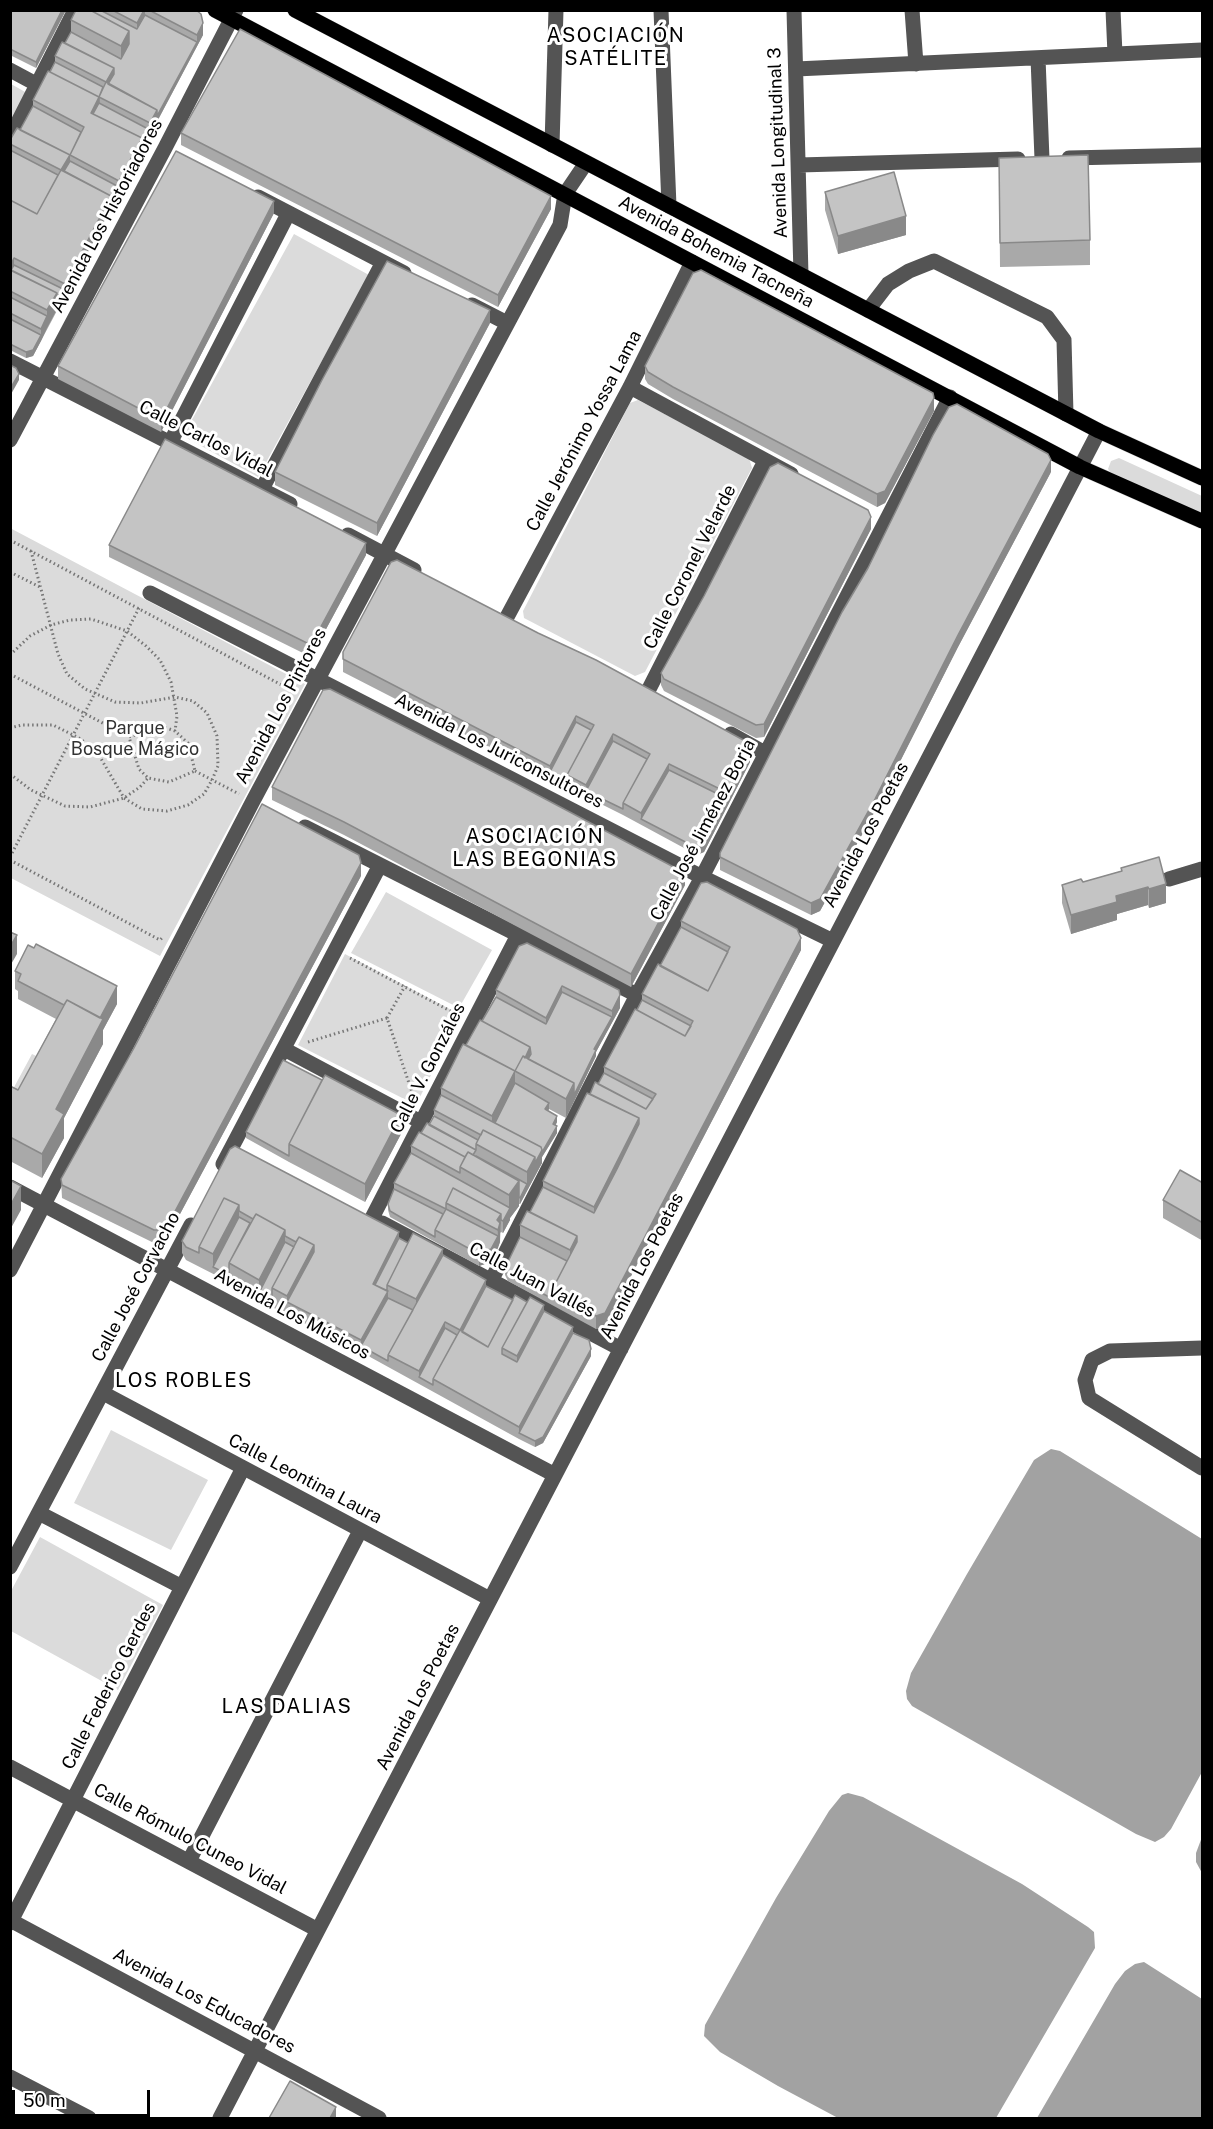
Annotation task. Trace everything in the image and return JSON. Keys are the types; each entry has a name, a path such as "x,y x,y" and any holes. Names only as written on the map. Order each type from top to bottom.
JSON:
{"main road":[{"name":"Avenida Bohemia Tacneña","path":"214,10 233,15 692,262 1080,467 1203,521"},
{"name":"Avenida Bohemia Tacneña","path":"295,10 1066,414 1203,478"}],"street":[{"path":"10,138 75,10"},
{"path":"552,145 556,10"},
{"path":"661,10 669,206"},
{"name":"Avenida Longitudinal 3","path":"794,10 801,275"},
{"path":"912,10 916,64"},
{"path":"1113,10 1115,54"},
{"name":"Avenida Los Historiadores","path":"10,440 171,150 233,15"},
{"path":"796,69 1203,50"},
{"path":"1038,58 1042,159"},
{"path":"10,70 38,85"},
{"path":"799,165 1203,155"},
{"name":"Avenida Los Pintores","path":"10,1270 252,801 560,225 565,194 586,163"},
{"path":"247,192 414,277"},
{"path":"170,443 288,214"},
{"path":"868,310 888,284 934,261 1047,317 1064,340 1066,414"},
{"path":"262,489 383,262"},
{"name":"Calle Jerónimo Yossa Lama","path":"507,617 630,387 692,262"},
{"path":"455,297 507,322"},
{"name":"Calle Carlos Vidal","path":"10,361 303,511"},
{"path":"630,387 805,481"},
{"name":"Calle José Jiménez Borja","path":"491,1281 638,995 702,877 880,518 950,397"},
{"name":"Avenida Los Poetas","path":"220,2118 1099,431"},
{"name":"Calle Coronel Velarde","path":"648,691 765,461"},
{"path":"333,527 425,575"},
{"name":"Avenida Los Juriconsultores","path":"150,592 702,877 833,941"},
{"path":"717,727 765,753"},
{"path":"295,822 638,995"},
{"path":"217,1176 238,1148 284,1049 380,865"},
{"path":"1169,879 1203,869"},
{"name":"Calle V. Gonzáles","path":"367,1216 422,1122 518,935"},
{"path":"284,1049 422,1122"},
{"name":"Avenida Los Músicos","path":"10,1187 555,1475"},
{"name":"Calle José Corvacho","path":"10,1567 200,1208"},
{"name":"Calle Juan Vallés","path":"367,1216 621,1349"},
{"path":"1203,1348 1110,1351 1092,1359 1085,1380 1089,1398 1203,1468"},
{"name":"Calle Leontina Laura","path":"103,1393 490,1599"},
{"name":"Calle Federico Gerdes","path":"11,1921 243,1468"},
{"path":"39,1513 182,1587"},
{"path":"189,1860 360,1531"},
{"name":"Calle Rómulo Cuneo Vidal","path":"10,1767 318,1930"},
{"name":"Avenida Los Educadores","path":"11,1921 256,2050 379,2118"},
{"path":"10,2077 60,2112 89,2118"}],"path":[{"path":"10,540 291,690 293,697"},
{"path":"10,728 22,725 53,725 81,739 100,756 124,798 142,809 167,811 188,805 204,794 218,766 217,736 207,713 193,701 175,697 141,703 115,702 85,689 67,674 58,654 31,551"},
{"path":"10,572 40,587"},
{"path":"139,608 10,859 160,940"},
{"path":"10,655 30,636 70,620 91,619 127,631 160,660 171,682 177,716 175,731"},
{"path":"10,674 129,737 139,769 148,778 169,782 195,771"},
{"path":"129,737 161,726 175,731 188,743 195,771 252,801"},
{"path":"10,774 31,790 65,806 90,807 124,798 140,788 148,778"},
{"path":"346,956 460,1016"},
{"path":"299,1044 387,1018 405,986"},
{"path":"387,1018 415,1103"}],"green space":[{"path":"11,84 27,93 11,124"},
{"path":"294,234 369,275 258,477 183,436"},
{"path":"638,400 749,458 752,468 645,672 635,676 524,618 523,611 630,403"},
{"path":"1119,458 1202,496 1202,516 1114,477 1108,469 1111,461"},
{"name":"Parque Bosque Mágico","path":"10,528 305,684 160,956 11,878"},
{"path":"386,892 492,950 459,1008 351,953"},
{"path":"345,954 461,1015 416,1105 298,1045"},
{"path":"32,1054 47,1061 18,1114 10,1091"},
{"path":"111,1430 208,1480 171,1550 74,1503"},
{"path":"40,1537 163,1605 118,1690 11,1631 11,1591"}],"shaded area":[{"path":"1051,1449 1060,1451 1202,1539 1202,1772 1171,1829 1155,1842 1136,1834 912,1706 907,1699 906,1691 911,1673 967,1574 1034,1460"},
{"path":"848,1793 863,1797 1022,1884 1094,1932 1095,1948 996,2118 838,2118 720,2052 704,2036 705,2025 776,1898 829,1811 842,1795"},
{"path":"1202,1837 1202,1873 1196,1862 1196,1853"},
{"path":"1144,1962 1202,1999 1202,2118 1037,2118 1115,1984 1125,1971 1135,1964"}],"building":[{"path":"10,10 62,10 36,62 10,49"},
{"path":"76,10 90,10 129,31 121,46 71,20"},
{"path":"90,10 100,10 137,29 145,15 197,42 157,116 157,110 108,84 114,74 114,68 65,43 71,32 121,59 129,44 129,31"},
{"path":"112,10 144,10 137,23"},
{"path":"149,10 196,10 201,14 203,23 197,35"},
{"path":"240,29 551,196 498,295 181,133"},
{"path":"62,42 114,68 106,82 55,56"},
{"path":"55,62 103,87 99,97 50,72"},
{"path":"48,71 99,97 91,113 142,138 119,181 70,155 84,127 33,100"},
{"path":"106,82 157,110 150,123 99,97"},
{"path":"99,103 150,130 142,144 142,138 93,114"},
{"path":"33,106 81,132 70,155 20,130"},
{"path":"17,128 70,155 61,170 10,144 10,140"},
{"path":"10,150 58,175 37,214 10,200"},
{"path":"176,151 274,201 161,420 58,366"},
{"path":"1088,155 1090,240 1000,243 999,158"},
{"path":"70,161 119,187 111,202 111,196 64,171"},
{"path":"61,170 111,196 65,284 14,258 10,266 10,200 37,214"},
{"path":"894,172 906,216 838,236 825,192"},
{"path":"387,261 490,310 377,523 275,472"},
{"path":"14,265 65,290 57,305 57,293 11,270"},
{"path":"10,270 57,293 47,310 10,291"},
{"path":"701,270 933,393 934,398 885,491 877,494 648,372 645,366 693,273"},
{"path":"10,297 47,316 41,329 10,313"},
{"path":"10,319 41,335 33,350 26,352 10,344"},
{"path":"10,365 16,368 19,374 10,389"},
{"path":"957,404 1048,454 1051,460 958,635 875,799 820,899 811,903 720,857 720,853 842,612 868,568 933,435 949,407"},
{"path":"165,439 366,543 311,645 109,545"},
{"path":"778,463 868,510 871,517 764,724 756,725 664,679 661,673 704,596 770,467"},
{"path":"397,560 538,633 596,660 747,742 750,749 728,793 669,764 641,813 623,803 650,754 615,735 613,734 586,785 567,775 594,725 576,716 550,766 343,659 343,652 391,562"},
{"path":"330,689 685,873 631,974 344,822 272,787 323,690"},
{"path":"576,722 591,730 567,775 567,781 550,772"},
{"path":"613,741 647,759 623,803 623,809 586,791"},
{"path":"669,770 728,799 704,846 697,848 641,819"},
{"path":"262,804 359,855 361,863 165,1230 154,1230 62,1185 61,1179 134,1048"},
{"path":"1159,857 1166,884 1116,896 1117,902 1071,915 1062,885 1081,879 1083,882 1122,871 1121,868"},
{"path":"707,882 797,929 801,938 605,1313 596,1316 551,1292 577,1242 577,1236 530,1212 543,1187 594,1213 639,1124 639,1118 590,1094 595,1082 646,1109 656,1094 604,1067 635,1009 685,1036 693,1021 642,994 658,964 708,991 730,947 681,921 701,883"},
{"path":"681,927 728,952 708,991 660,966"},
{"path":"10,932 17,935 10,947"},
{"path":"527,943 619,990 620,995 612,1011 562,986 546,1018 496,990 519,946"},
{"path":"36,944 117,986 100,1018 67,1000 64,1005 18,981 21,974 15,971 28,945 34,948"},
{"path":"562,992 612,1017 594,1049 596,1050 574,1095 574,1083 528,1059 531,1054 530,1047 482,1021 496,997 546,1024"},
{"path":"67,1000 103,1019 56,1109 64,1114 42,1154 10,1137 10,1086 18,1090"},
{"path":"642,1000 691,1026 685,1036 637,1010"},
{"path":"480,1020 530,1047 515,1071 466,1045"},
{"path":"463,1044 515,1071 492,1116 441,1088"},
{"path":"523,1056 574,1083 566,1099 515,1071"},
{"path":"283,1060 322,1080 289,1144 289,1156 246,1132"},
{"path":"604,1073 653,1099 646,1109 598,1084"},
{"path":"325,1075 401,1115 365,1184 289,1144"},
{"path":"515,1083 549,1103 545,1109 557,1116 553,1124 557,1126 541,1154 541,1147 495,1123"},
{"path":"587,1093 639,1118 594,1207 543,1181"},
{"path":"441,1095 541,1147 542,1150 535,1163 535,1157 483,1130 481,1135 434,1110"},
{"path":"434,1116 478,1140 476,1150 429,1125"},
{"path":"427,1123 476,1150 473,1155 468,1152 465,1157 421,1133"},
{"path":"483,1130 535,1157 527,1172 476,1144"},
{"path":"419,1132 465,1157 460,1173 411,1146"},
{"path":"235,1146 399,1232 373,1284 388,1291 361,1340 287,1302 314,1252 314,1245 299,1237 296,1242 285,1236 285,1230 256,1214 253,1219 239,1211 239,1205 224,1198 199,1247 199,1253 186,1247 182,1241 230,1149"},
{"path":"468,1152 519,1181 509,1195 460,1167"},
{"path":"411,1153 510,1208 503,1221 501,1214 453,1188 446,1203 446,1209 394,1183"},
{"path":"476,1156 527,1184 520,1198 519,1181"},
{"path":"1180,1170 1203,1183 1203,1223 1163,1200"},
{"path":"10,1180 21,1186 10,1206"},
{"path":"453,1188 501,1214 497,1220 500,1223 498,1230 446,1203"},
{"path":"394,1189 443,1214 435,1230 435,1237 390,1211 388,1204"},
{"path":"224,1198 239,1205 213,1254 199,1247"},
{"path":"446,1209 498,1236 491,1249 479,1254 435,1230"},
{"path":"527,1211 577,1236 570,1250 520,1225"},
{"path":"256,1214 285,1230 259,1280 229,1263"},
{"path":"239,1217 250,1223 229,1263 229,1275 213,1267"},
{"path":"413,1233 443,1249 416,1299 387,1285"},
{"path":"299,1237 314,1245 287,1296 272,1288"},
{"path":"520,1237 567,1261 551,1292 551,1298 508,1275 505,1268"},
{"path":"399,1238 408,1243 387,1285 387,1291 375,1285"},
{"path":"285,1242 294,1247 272,1288 272,1300 259,1293"},
{"path":"443,1255 486,1280 460,1330 445,1322 419,1371 388,1355"},
{"path":"486,1286 513,1300 488,1347 462,1332"},
{"path":"515,1295 527,1302 502,1348 502,1354 517,1362 544,1311 573,1327 519,1427 433,1379 460,1330 488,1347"},
{"path":"530,1297 544,1305 517,1356 502,1348"},
{"path":"388,1298 413,1310 388,1355 388,1361 361,1346"},
{"path":"445,1328 457,1335 433,1379 433,1385 419,1377"},
{"path":"573,1333 589,1340 591,1349 543,1437 535,1441 519,1433"},
{"path":"290,2081 336,2107 330,2118 269,2118"}],"district":[{"name":"ASOCIACIÓN SATÉLITE","path":"616,48"},
{"name":"ASOCIACIÓN LAS BEGONIAS","path":"535,848"},
{"name":"LOS ROBLES","path":"184,1381"},
{"name":"LAS DALIAS","path":"287,1707"}]}
